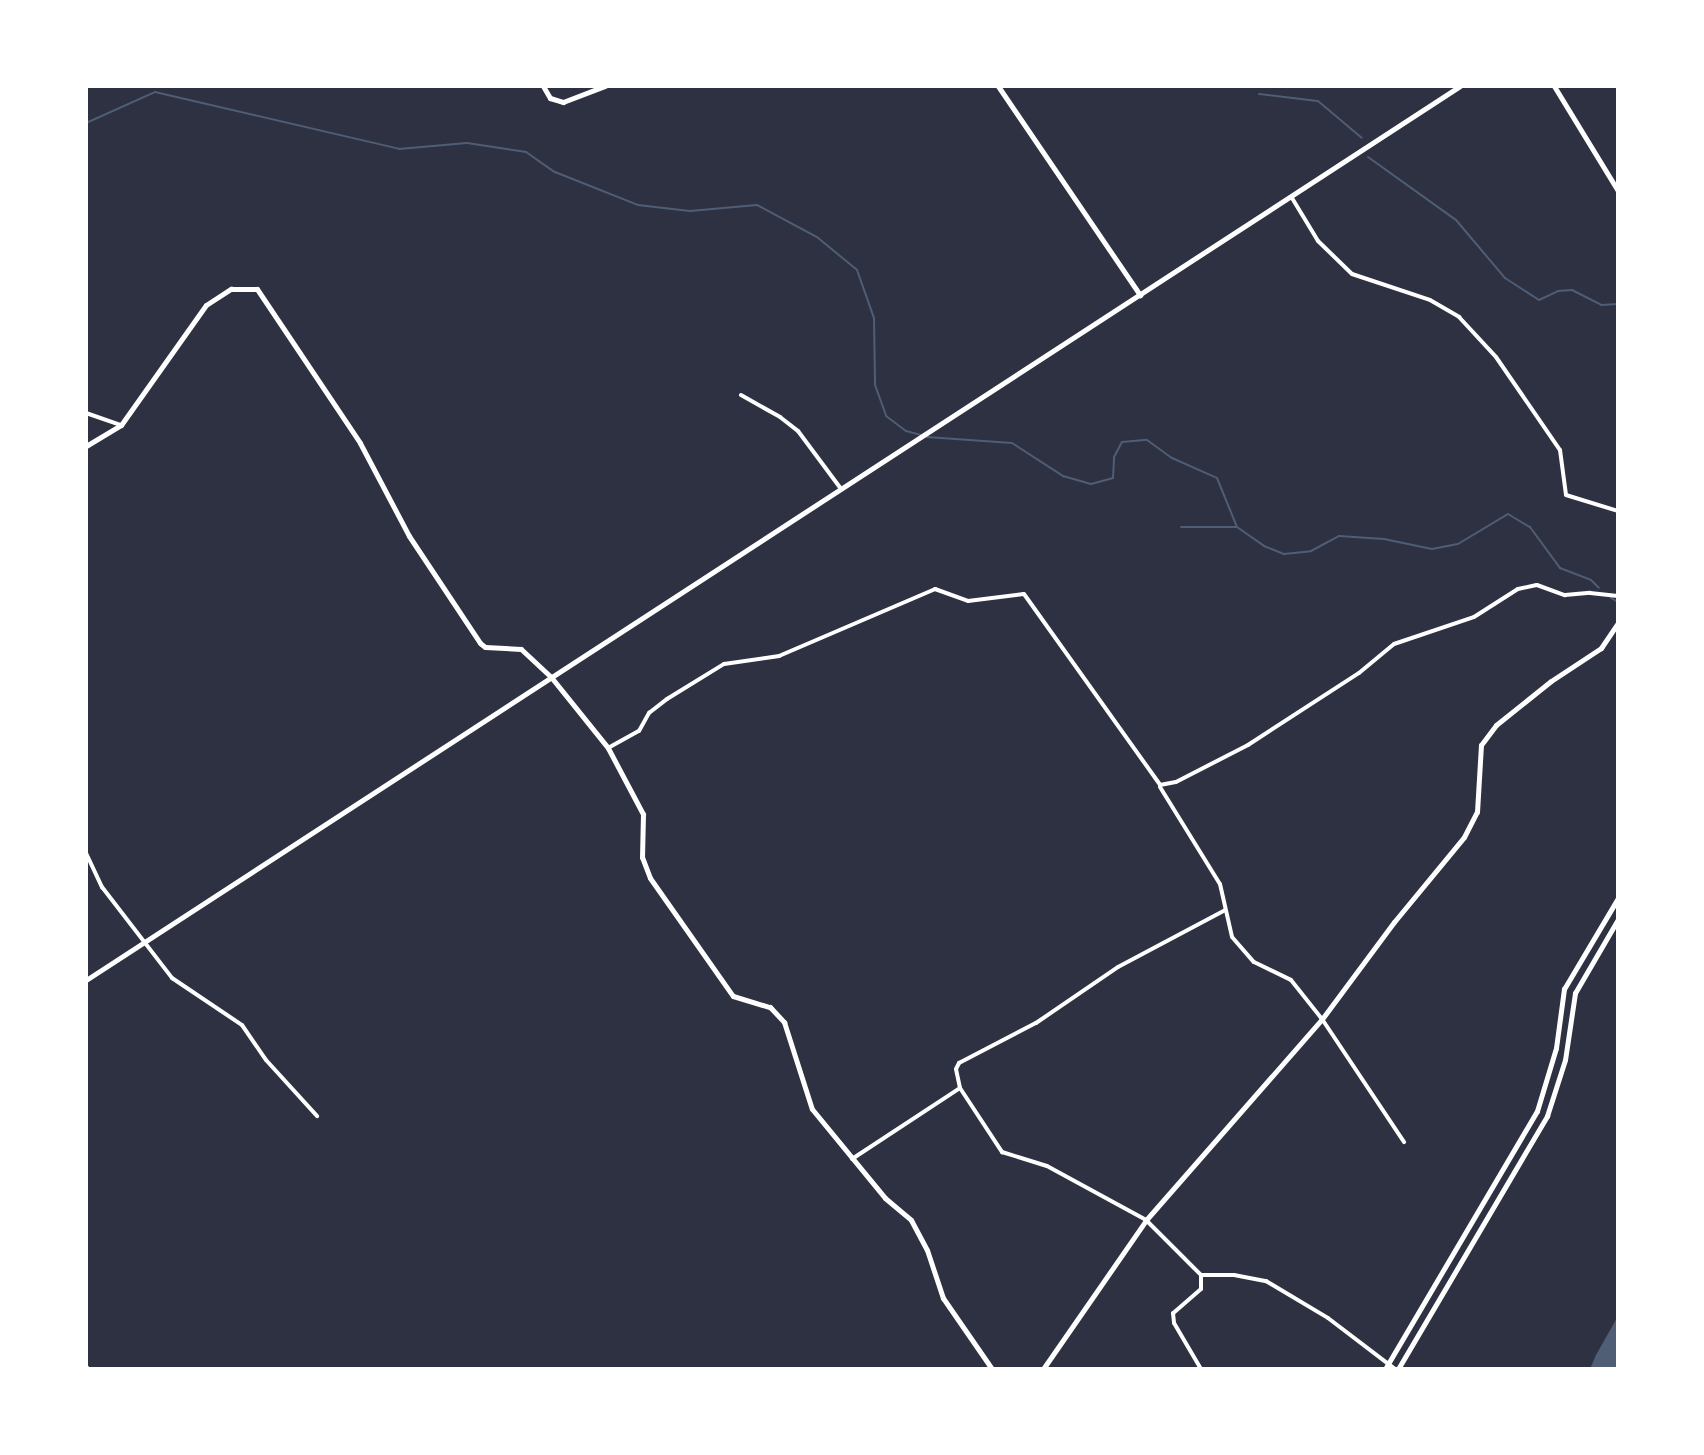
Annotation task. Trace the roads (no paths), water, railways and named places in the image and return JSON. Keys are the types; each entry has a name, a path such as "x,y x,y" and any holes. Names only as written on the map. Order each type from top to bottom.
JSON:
{"street":[{"path":"543,86 550,98 563,102 605,86"},
{"path":"998,86 1141,296"},
{"path":"86,980 1460,86"},
{"path":"1554,86 1618,191"},
{"path":"1292,198 1318,241 1352,274 1430,300 1459,317 1496,357 1560,450 1566,495 1618,511"},
{"path":"86,446 121,425 206,305 231,289 257,289 360,443 409,536 480,643 485,647 521,649 551,677 608,748 643,814 642,857 650,878 733,996 770,1007 784,1022 812,1109 885,1198 911,1220 927,1250 943,1298 992,1369"},
{"path":"741,395 798,431 841,489"},
{"path":"86,413 121,425"},
{"path":"1160,785 1176,782 1248,745 1359,673 1394,644 1474,617 1518,589 1537,585 1565,595 1590,593 1618,596"},
{"path":"608,748 639,731 649,713 667,699 724,664 779,656 935,589 968,601 1024,594 1160,785 1220,884 1232,937 1254,962 1291,980 1322,1019 1404,1142"},
{"path":"1043,1369 1146,1220 1322,1019 1394,922 1464,837 1477,812 1481,745 1507,716 1601,648 1618,623"},
{"path":"86,853 102,887 172,978 242,1025 266,1060 317,1116"},
{"path":"1386,1367 1537,1111 1554,1058 1564,989 1618,898"},
{"path":"1225,910 1118,967 1036,1023 959,1063 956,1069 960,1088 1002,1152 1047,1166 1146,1220 1201,1275 1234,1275 1266,1281 1328,1318 1386,1367 1396,1369 1547,1116 1565,1060 1575,993 1618,919"},
{"path":"852,1159 960,1088"},
{"path":"1201,1275 1201,1289 1173,1313 1174,1323 1201,1369"}],"water":[{"path":"1618,1316 1618,1369 1590,1369 1596,1355"}],"waterway":[{"path":"86,123 155,92 399,149 467,143 526,152 555,172 638,205 690,211 757,205 817,237 857,270 874,318 875,385 886,416 906,431 921,435"},
{"path":"1259,94 1318,101 1362,138"},
{"path":"1368,157 1456,220 1505,278 1539,300 1558,291 1572,290 1601,305 1618,304"},
{"path":"927,437 1012,443 1063,476 1091,484 1113,478 1114,457 1122,442 1147,440 1172,458 1217,478 1237,527 1264,546 1284,554 1311,551 1339,536 1384,539 1432,549 1458,544 1508,514 1530,527 1560,568 1591,580 1599,588"},
{"path":"1181,527 1236,527"},
{"path":"1611,598 1618,602"}]}
